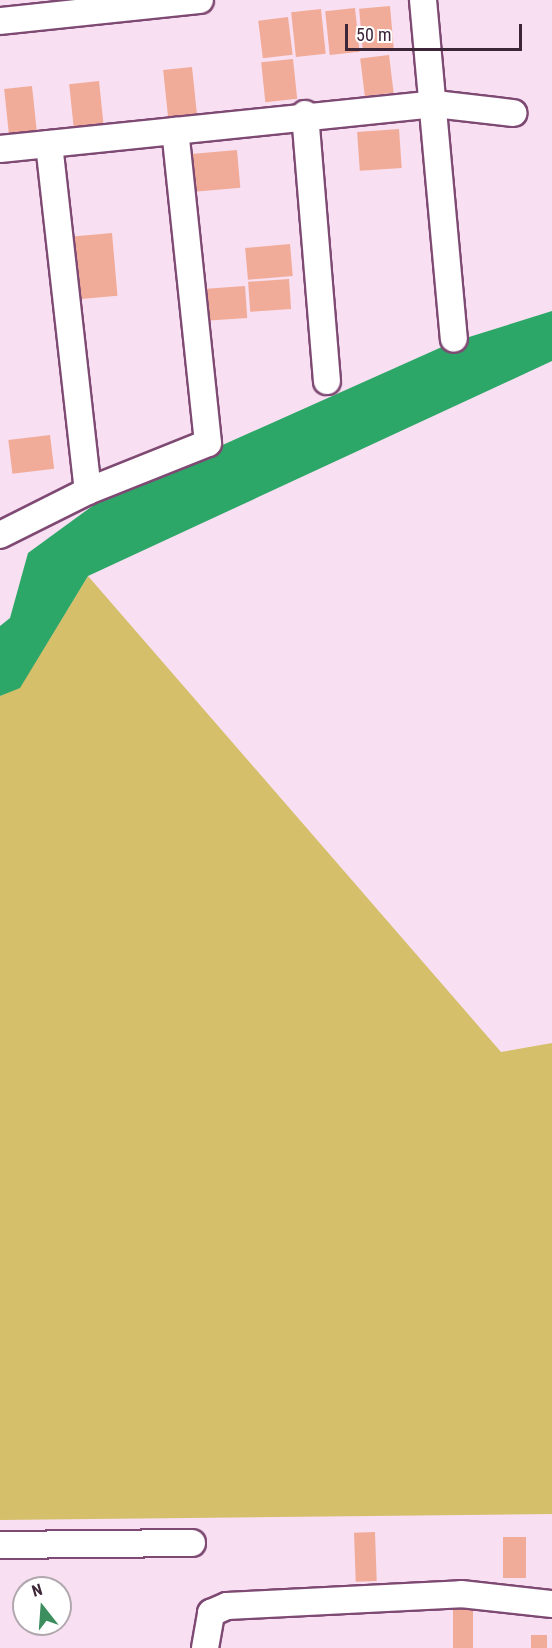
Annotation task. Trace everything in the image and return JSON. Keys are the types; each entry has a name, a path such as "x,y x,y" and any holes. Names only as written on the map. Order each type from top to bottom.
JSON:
{"street":[{"path":"0,21 200,0"},
{"path":"423,0 435,104 454,339"},
{"path":"0,149 175,131 305,114 435,104 513,113"},
{"path":"305,114 327,381"},
{"path":"0,535 88,491 208,443 175,131"},
{"path":"49,144 88,491"},
{"path":"0,1545 192,1543"},
{"path":"205,1648 212,1613 227,1606 461,1594 552,1604"}],"shaded area":[{"path":"552,311 552,361 88,576 20,688 0,696 0,626 10,618 28,553 102,499 453,342"},
{"path":"88,576 501,1052 552,1043 552,1514 0,1520 0,696 20,687"}],"building":[{"path":"390,6 394,48 363,51 359,9"},
{"path":"355,8 360,52 330,55 325,11"},
{"path":"321,9 326,54 296,57 291,12"},
{"path":"288,17 293,55 263,58 258,21"},
{"path":"389,55 394,93 365,96 360,59"},
{"path":"293,59 297,99 265,102 261,62"},
{"path":"192,67 197,114 168,117 163,70"},
{"path":"99,81 104,126 74,129 69,84"},
{"path":"32,86 37,131 9,134 4,89"},
{"path":"399,129 402,168 360,171 357,132"},
{"path":"237,150 240,188 194,192 191,154"},
{"path":"112,233 117,296 76,299 70,237"},
{"path":"290,244 293,276 248,280 245,248"},
{"path":"289,279 291,309 250,312 248,282"},
{"path":"245,286 247,318 205,321 203,289"},
{"path":"50,435 54,469 12,474 8,440"},
{"path":"375,1532 377,1581 356,1582 354,1533"},
{"path":"503,1537 526,1537 526,1578 503,1578"},
{"path":"453,1600 473,1600 473,1648 453,1648"},
{"path":"531,1635 547,1635 547,1648 531,1648"}]}
